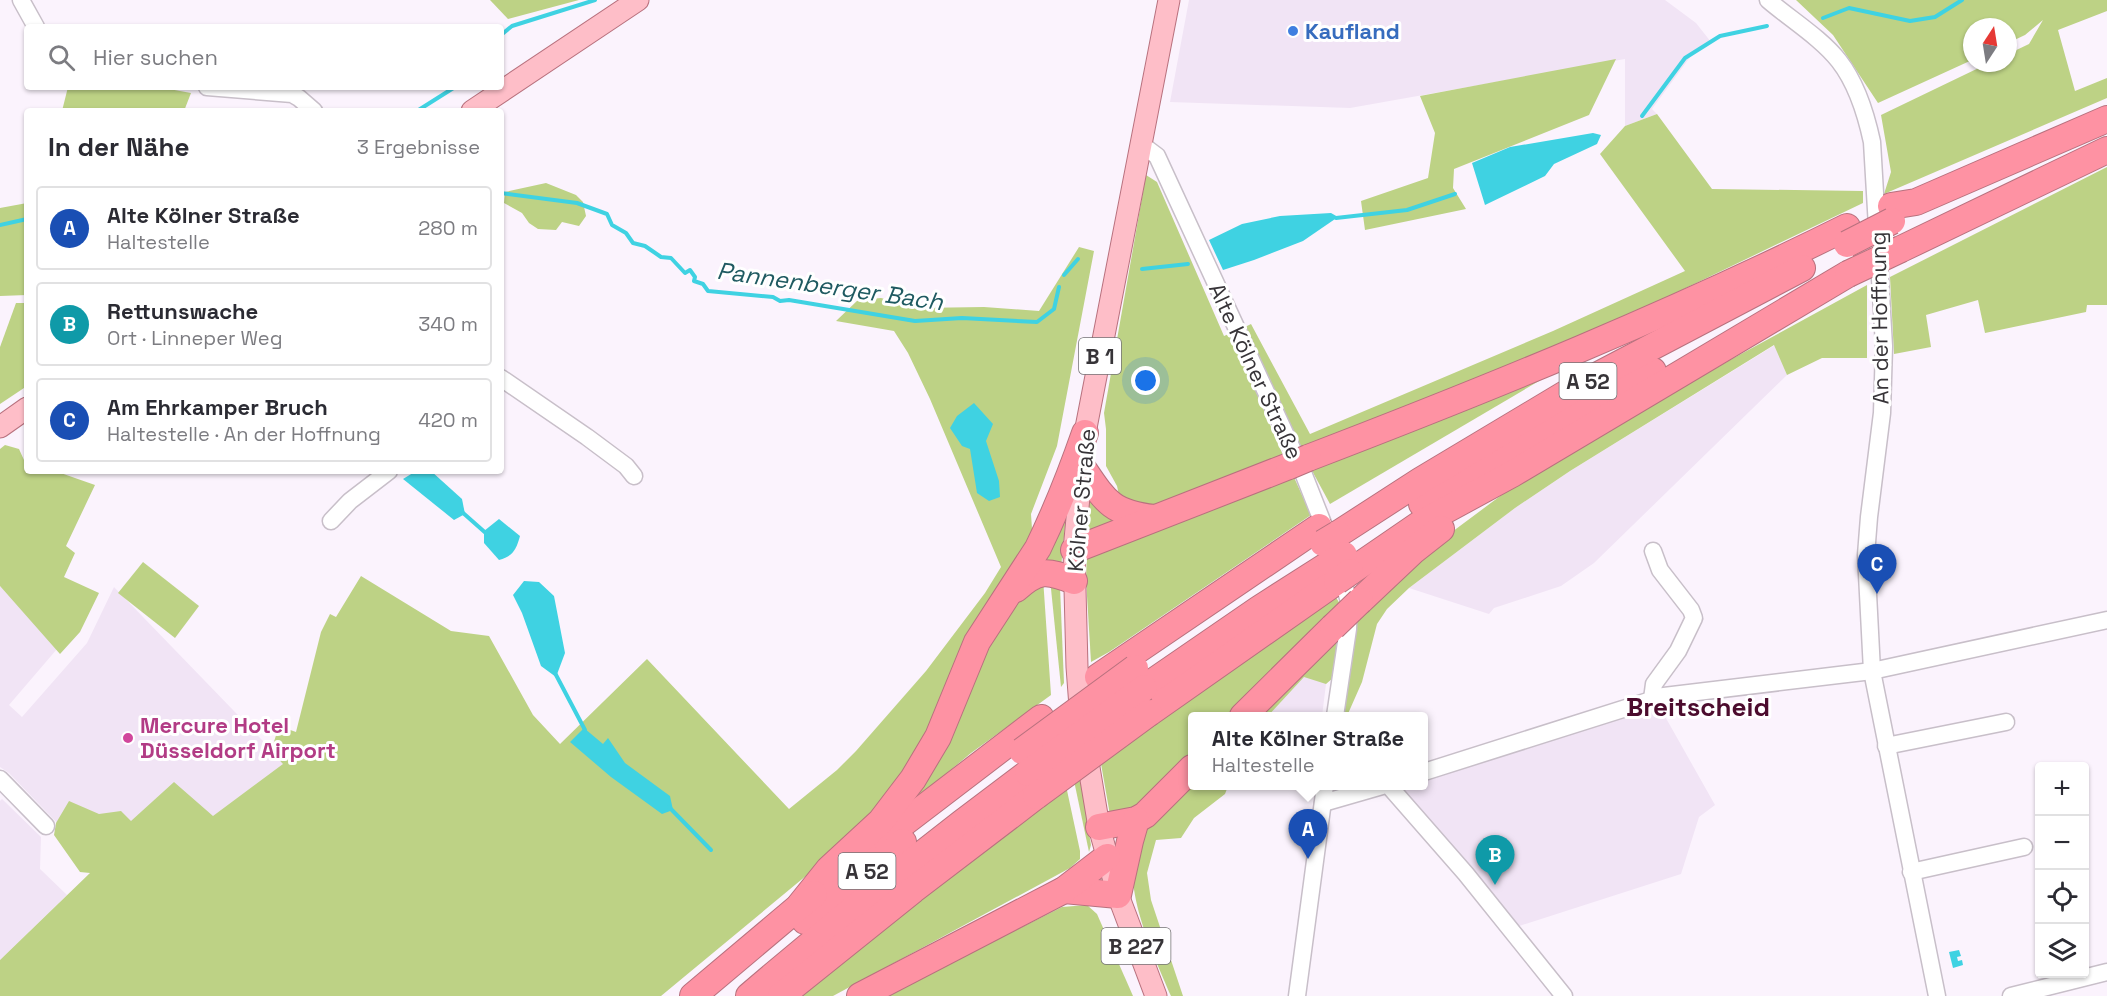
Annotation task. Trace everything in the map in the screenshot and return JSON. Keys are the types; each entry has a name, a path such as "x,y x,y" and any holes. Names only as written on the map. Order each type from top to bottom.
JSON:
{"highway":[{"name":"A 52","path":"749,996 846,913 943,836 1028,773 1139,678 1259,609 1420,480 1587,381 1847,235 1916,202 2107,119"},
{"name":"A 52","path":"1334,549 1434,497 1600,399 1734,329 2107,150"},
{"path":"1074,550 1500,383 1774,263 1847,235"},
{"path":"781,996 913,890 1028,773 1149,713 1334,549 1511,409 1774,263"},
{"path":"693,996 800,905 897,828 1041,718 1098,678 1334,549 1420,524 1512,474 1848,274"},
{"path":"800,905 829,869 881,820 917,773 938,737 973,649 1046,532 1064,492 1085,433"},
{"path":"1082,467 1101,495 1116,509 1132,516 1154,518"},
{"path":"1249,712 1413,551 1512,474"},
{"path":"1002,602 1029,578 1040,573 1055,573 1074,581"},
{"path":"1099,827 1136,820 1145,815 1188,772"},
{"name":"A 52","path":"717,996 932,819 1028,773"},
{"path":"1064,890 1118,895 1136,820"},
{"path":"860,996 1064,890 1107,857"}],"main road":[{"path":"504,90 638,0"},
{"name":"Kölner Straße","path":"1156,996 1118,895 1099,827 1081,720 1074,550 1085,433 1169,0"},
{"path":"476,108 503,90"},
{"path":"0,427 24,410"}],"street":[{"path":"21,0 34,24"},
{"name":"An der Hoffnung","path":"1768,0 1839,61 1852,82 1867,115 1872,142 1884,346 1882,413 1866,555 1872,671 1937,996"},
{"path":"243,90 291,94 311,108"},
{"name":"Alte Kölner Straße","path":"1141,144 1157,156 1302,470 1346,588 1349,601 1348,629 1336,712"},
{"path":"504,380 587,436 626,466 634,476"},
{"path":"331,521 350,501 385,474"},
{"path":"1652,699 1654,684 1678,651 1694,618 1691,610 1660,570 1653,551"},
{"path":"1428,771 1652,699 1872,671 2107,620"},
{"path":"1886,746 2006,722"},
{"path":"0,779 46,826"},
{"path":"1297,996 1325,790"},
{"path":"1323,803 1368,790"},
{"path":"1392,790 1466,874 1564,996"},
{"path":"1911,872 2024,847"},
{"path":"2011,996 2107,972"}],"shaded area":[{"path":"1189,0 1665,0 1696,23 1711,42 1696,49 1652,109 1657,114 1625,126 1625,59 1350,108 1170,102"},
{"path":"1775,345 1787,375 1594,563 1561,586 1494,608 1489,614 1409,588 1515,508 1570,471"},
{"path":"0,586 57,649 9,705 22,717 87,643 114,587 293,772 145,914 9,773 0,767"},
{"path":"1325,652 1326,684 1322,712 1272,712"},
{"path":"1658,704 1715,805 1699,817 1681,874 1516,927 1402,790 1428,790 1428,778"},
{"path":"2,799 41,837 40,869 67,895 0,960 0,801"}],"green space":[{"path":"490,0 579,0 508,19"},
{"path":"1796,0 2107,0 2107,11 2058,30 2075,91 2107,78 2107,98 1884,194 1891,172 1881,115 1970,72 2017,72 2017,50 2029,44 2043,20 2017,39 2017,18 1963,18 1963,64 1878,103 1833,35"},
{"path":"1616,59 1589,115 1454,169 1453,188 1466,209 1365,230 1361,201 1428,178 1435,133 1420,96"},
{"path":"67,90 174,90 191,93 185,108 63,108"},
{"path":"1657,114 1712,189 1863,191 1863,203 1590,334 1299,450 1243,328 1251,324 1310,434 1553,331 1685,271 1600,154 1625,126"},
{"path":"2107,167 2107,305 2087,305 2086,312 1985,333 1978,300 1926,315 1931,347 1894,354 1890,277"},
{"path":"1146,175 1157,182 1224,336 1231,333 1283,455 1169,503 1149,506 1121,504 1117,486 1106,466 1104,413"},
{"path":"546,183 576,195 583,202 586,216 579,226 562,222 556,230 538,229 529,223 522,213 504,203 505,192"},
{"path":"24,204 24,295 0,296 0,208"},
{"path":"1079,247 1094,251 1057,446 1031,514 1033,544 944,701 902,783 830,856 661,996 0,996 0,960 90,873 80,872 54,835 56,823 69,801 99,814 121,811 131,821 174,782 213,816 283,764 271,751 279,726 296,732 321,632 330,614 336,617 361,576 451,631 489,636 533,715 560,744 647,659 789,809 837,770 856,751 926,671 985,593 1001,567 930,399 908,353 894,331 836,321 858,300 881,298 918,308 984,307 1039,311"},
{"path":"1867,285 1867,358 1822,358 1787,375 1774,345 1570,471 1515,508 1409,588 1387,609 1377,624 1362,682 1349,712 1344,712 1356,619 1413,561 1515,485 1730,360"},
{"path":"16,303 24,303 24,388 0,404 0,347"},
{"path":"1573,361 1330,504 1310,467"},
{"path":"5,445 19,449 24,460 24,474 64,474 95,485 66,546 75,553 64,577 99,593 80,632 60,654 0,586 0,449"},
{"path":"1293,475 1311,515 1091,662 1086,579 1087,550"},
{"path":"1090,488 1122,518 1087,540"},
{"path":"1068,495 1061,568 1048,564 1046,558"},
{"path":"143,562 199,606 175,638 118,593"},
{"path":"1043,578 1051,695 971,753 906,807 971,670 1021,592"},
{"path":"1050,579 1060,587 1064,683 1061,687"},
{"path":"1334,594 1340,604 1239,712 1188,712 1188,763 1138,810 1110,815 1100,758"},
{"path":"1340,632 1333,678 1326,684 1304,677 1272,712 1257,712"},
{"path":"1079,771 1091,845 1089,852 1073,776"},
{"path":"1065,781 1080,851 1080,859 1070,868 833,996 791,996"},
{"path":"1188,789 1226,790 1225,794 1194,818 1181,838 1156,840 1147,873 1151,900 1183,996 1171,996 1146,935 1134,890 1132,867 1135,847 1143,828"},
{"path":"1087,905 1097,914 1133,996 884,996 1062,907"}],"water":[{"path":"1593,133 1601,135 1597,144 1554,164 1545,176 1485,205 1472,163 1510,147"},
{"path":"1331,213 1338,217 1303,241 1223,270 1209,240 1242,224 1280,216"},
{"path":"974,403 993,424 986,441 999,481 1000,497 989,501 977,493 970,449 962,446 950,428 957,416"},
{"path":"411,474 434,474 462,499 465,514 454,520 403,479"},
{"path":"499,519 520,536 513,552 508,557 499,560 484,543 484,531"},
{"path":"524,581 539,582 554,596 565,653 556,677 541,666 513,595"},
{"path":"584,728 603,744 608,738 625,763 670,796 673,810 662,814 611,777 570,742"},
{"path":"1959,950 1961,956 1957,957 1958,961 1962,960 1963,965 1953,968 1949,952"}],"waterway":[{"path":"504,33 512,26 595,0"},
{"name":"Pannenberger Bach","path":"1823,18 1849,8 1910,21 1935,17 1962,0"},
{"name":"Pannenberger Bach","path":"1642,116 1685,58 1720,36 1767,26"},
{"path":"422,108 450,90"},
{"name":"Pannenberger Bach","path":"504,193 577,203 607,214 612,225 626,233 633,243 645,246 661,257 671,258 685,273 690,270 695,277 694,281 703,284 708,291 773,297 780,301 789,300 915,321 962,318 1037,322 1054,309 1059,287"},
{"name":"Pannenberger Bach","path":"1336,218 1407,210 1455,194"},
{"path":"0,225 24,220"},
{"name":"Pannenberger Bach","path":"1064,275 1078,259"},
{"name":"Pannenberger Bach","path":"1142,269 1188,264"},
{"path":"462,512 488,535"},
{"path":"555,673 585,730"},
{"path":"669,807 711,850"}],"place":[{"name":"Kaufland","path":"1293,31"},
{"name":"Am Ehrkamper Bruch","path":"1877,594"},
{"name":"Mercure Hotel Düsseldorf Airport","path":"128,738"},
{"name":"Alte Kölner Straße","path":"1308,859"},
{"name":"Rettunswache","path":"1495,885"}],"district":[{"name":"Breitscheid","path":"1698,707"}]}
